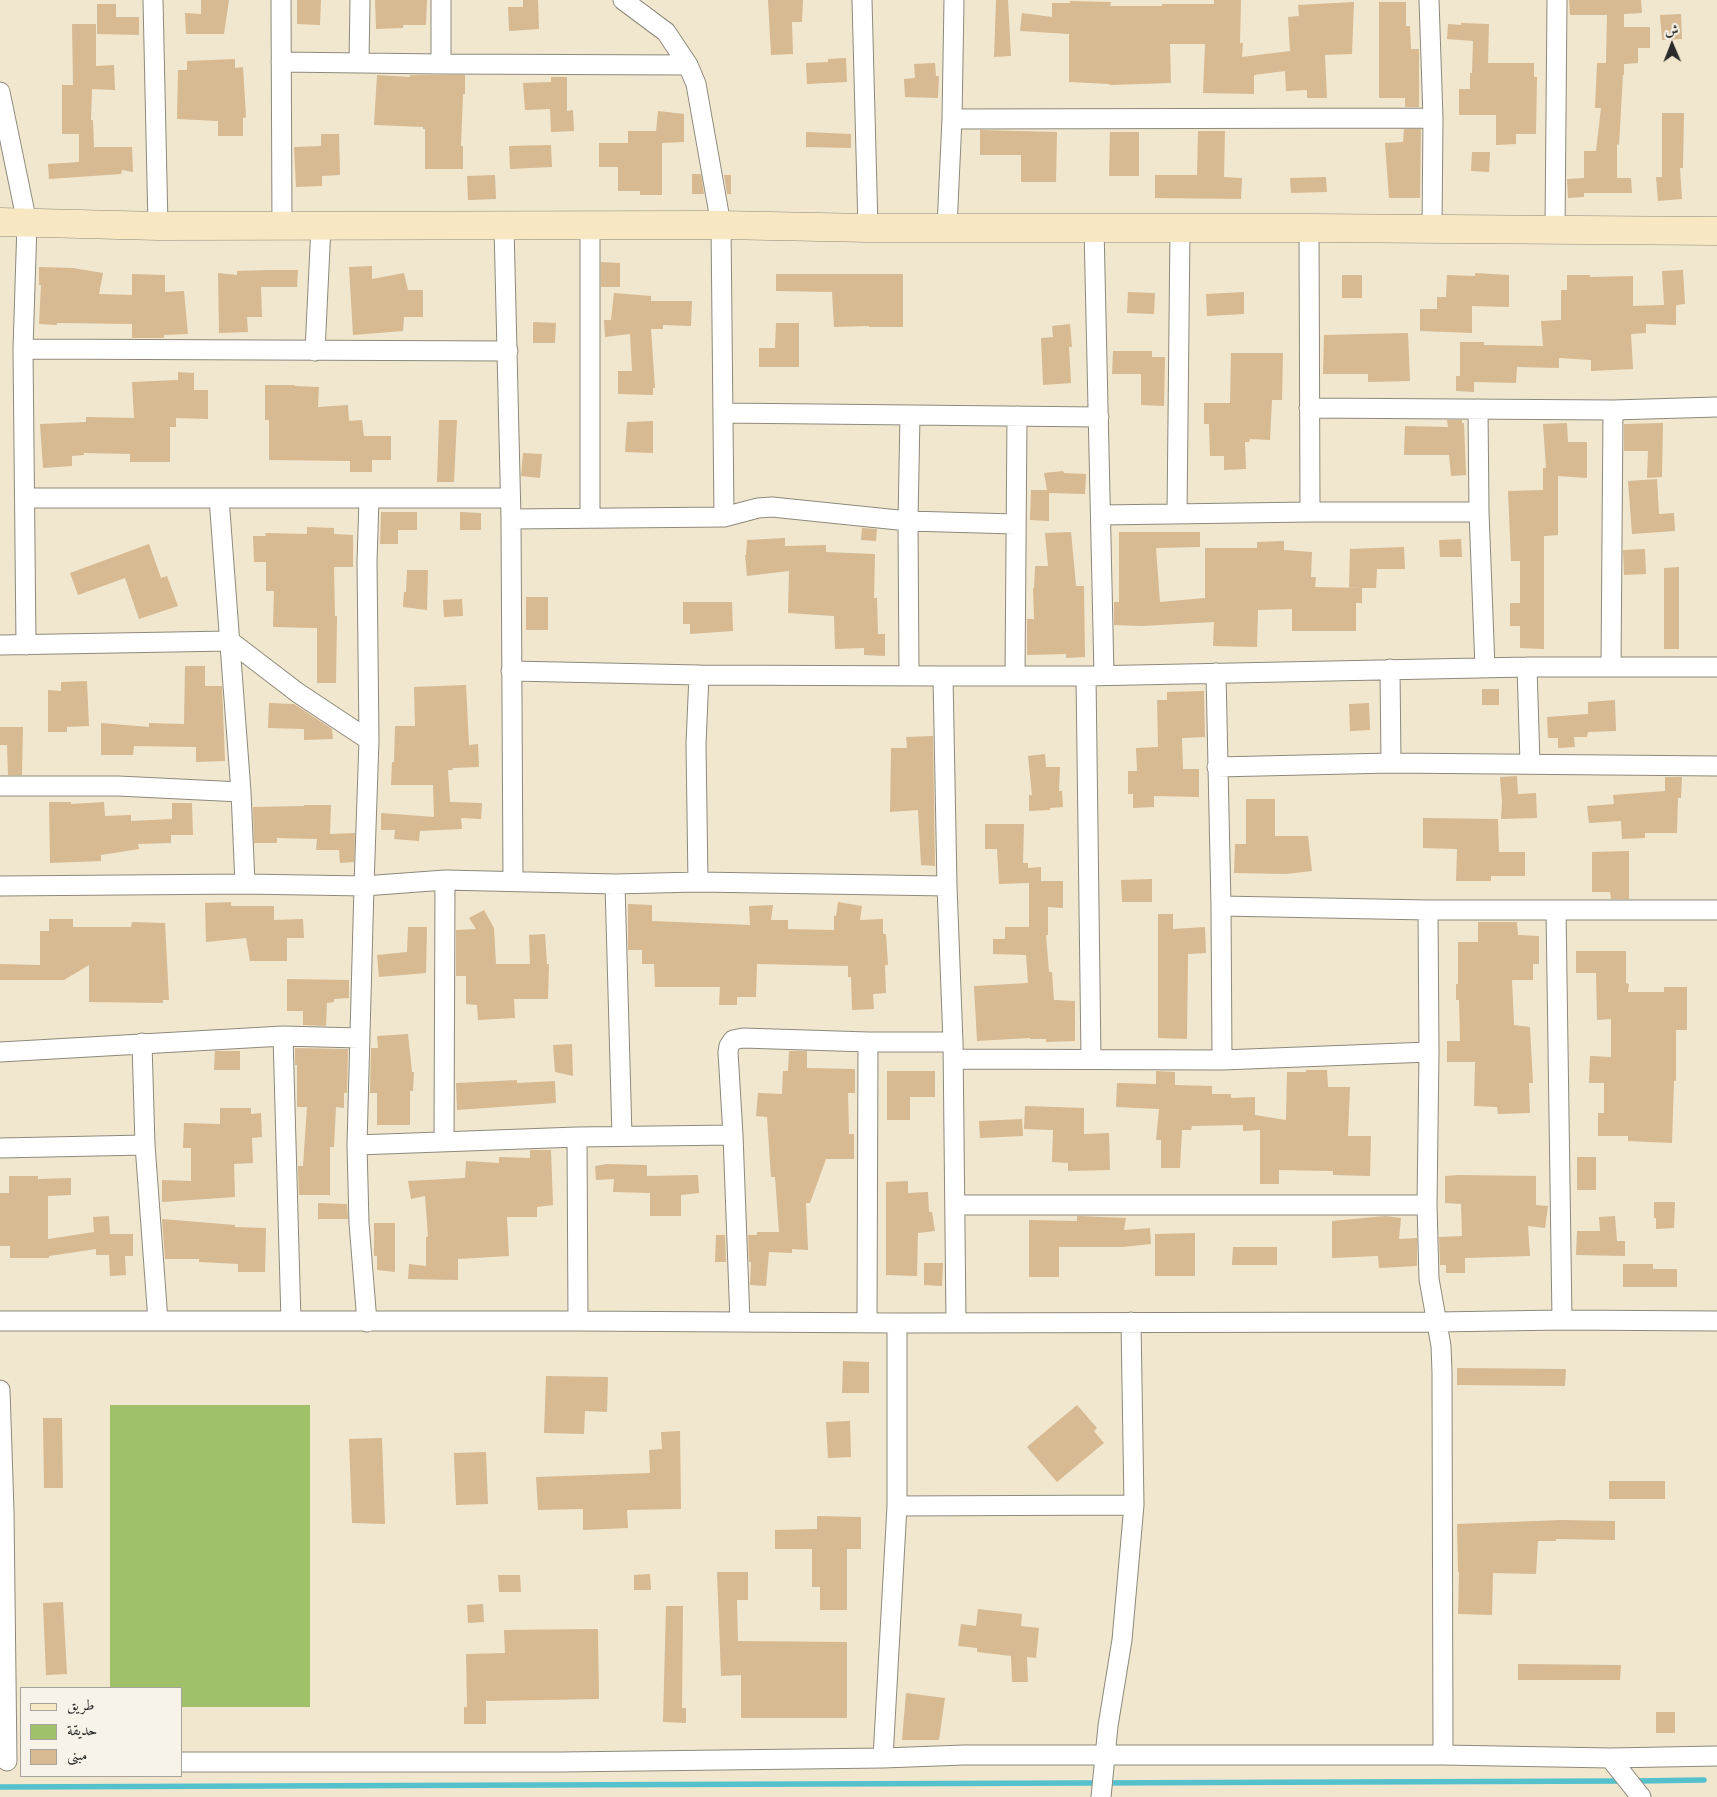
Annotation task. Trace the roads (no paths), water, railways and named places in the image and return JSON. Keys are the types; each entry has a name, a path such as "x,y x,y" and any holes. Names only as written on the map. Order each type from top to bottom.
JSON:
{"street":[{"path":"152,0 158,226"},
{"path":"281,0 282,226"},
{"path":"359,63 360,0"},
{"path":"441,0 441,64"},
{"path":"862,0 868,228"},
{"path":"947,227 952,119 954,0"},
{"path":"1428,0 1433,118 1432,228"},
{"path":"1555,229 1557,0"},
{"path":"630,2 666,32 688,65 696,84 720,225 724,517"},
{"path":"281,62 688,65"},
{"path":"0,92 27,223 23,349 26,645"},
{"path":"952,119 1433,118"},
{"path":"0,222 158,226 720,225 868,228 1432,228 1717,231"},
{"path":"590,225 590,518"},
{"path":"315,351 321,226"},
{"path":"504,226 511,519 514,881"},
{"path":"1094,228 1104,675"},
{"path":"1309,228 1310,512"},
{"path":"1177,514 1180,229"},
{"path":"23,349 508,351"},
{"path":"1309,408 1613,410 1717,407"},
{"path":"1478,409 1479,512 1485,668"},
{"path":"1611,667 1613,410"},
{"path":"723,413 1099,417"},
{"path":"909,676 908,521 910,415"},
{"path":"1015,675 1017,416"},
{"path":"25,498 510,498"},
{"path":"219,498 241,792 244,884"},
{"path":"367,1322 359,1223 357,1145 370,740 367,562 369,499"},
{"path":"511,519 724,517 758,508 772,507 908,521 1016,524"},
{"path":"1101,515 1479,512"},
{"path":"0,645 230,640 298,692 370,740"},
{"path":"1527,667 1530,763"},
{"path":"511,671 699,676 1086,676 1527,667 1717,667"},
{"path":"1390,669 1391,763"},
{"path":"1216,673 1222,1060"},
{"path":"698,882 696,744 699,676"},
{"path":"943,676 947,886 953,1051 956,1322"},
{"path":"1086,676 1091,1059"},
{"path":"1218,767 1391,763 1717,766"},
{"path":"0,786 118,786 241,792"},
{"path":"444,1142 445,880"},
{"path":"0,886 244,884 364,886 445,880 615,884 698,882 947,886"},
{"path":"615,884 622,1136"},
{"path":"1221,906 1428,910 1717,910"},
{"path":"1428,910 1427,1205 1429,1279 1438,1322 1442,1372 1442,1755"},
{"path":"1556,910 1562,1320"},
{"path":"0,1052 283,1036 359,1038"},
{"path":"283,1036 291,1322"},
{"path":"740,1322 728,1052 728,1046 733,1040 742,1038 868,1042 953,1051 1091,1059 1222,1060 1429,1052"},
{"path":"867,1323 868,1042"},
{"path":"142,1043 145,1144 158,1321"},
{"path":"357,1145 577,1137 733,1135"},
{"path":"577,1137 578,1321"},
{"path":"0,1148 145,1144"},
{"path":"955,1205 1427,1205"},
{"path":"0,1321 897,1323 1717,1321"},
{"path":"1101,1797 1104,1756 1122,1640 1134,1505 1131,1322"},
{"path":"883,1758 897,1506 897,1323"},
{"path":"0,1390 10,1761"},
{"path":"897,1506 1134,1505"},
{"path":"182,1762 560,1762 883,1758 964,1754 1104,1756 1442,1755 1610,1758 1717,1756"},
{"path":"1610,1758 1641,1797"}],"waterway":[{"path":"1634,1781 1704,1780"},
{"path":"0,1787 1622,1781"}]}
